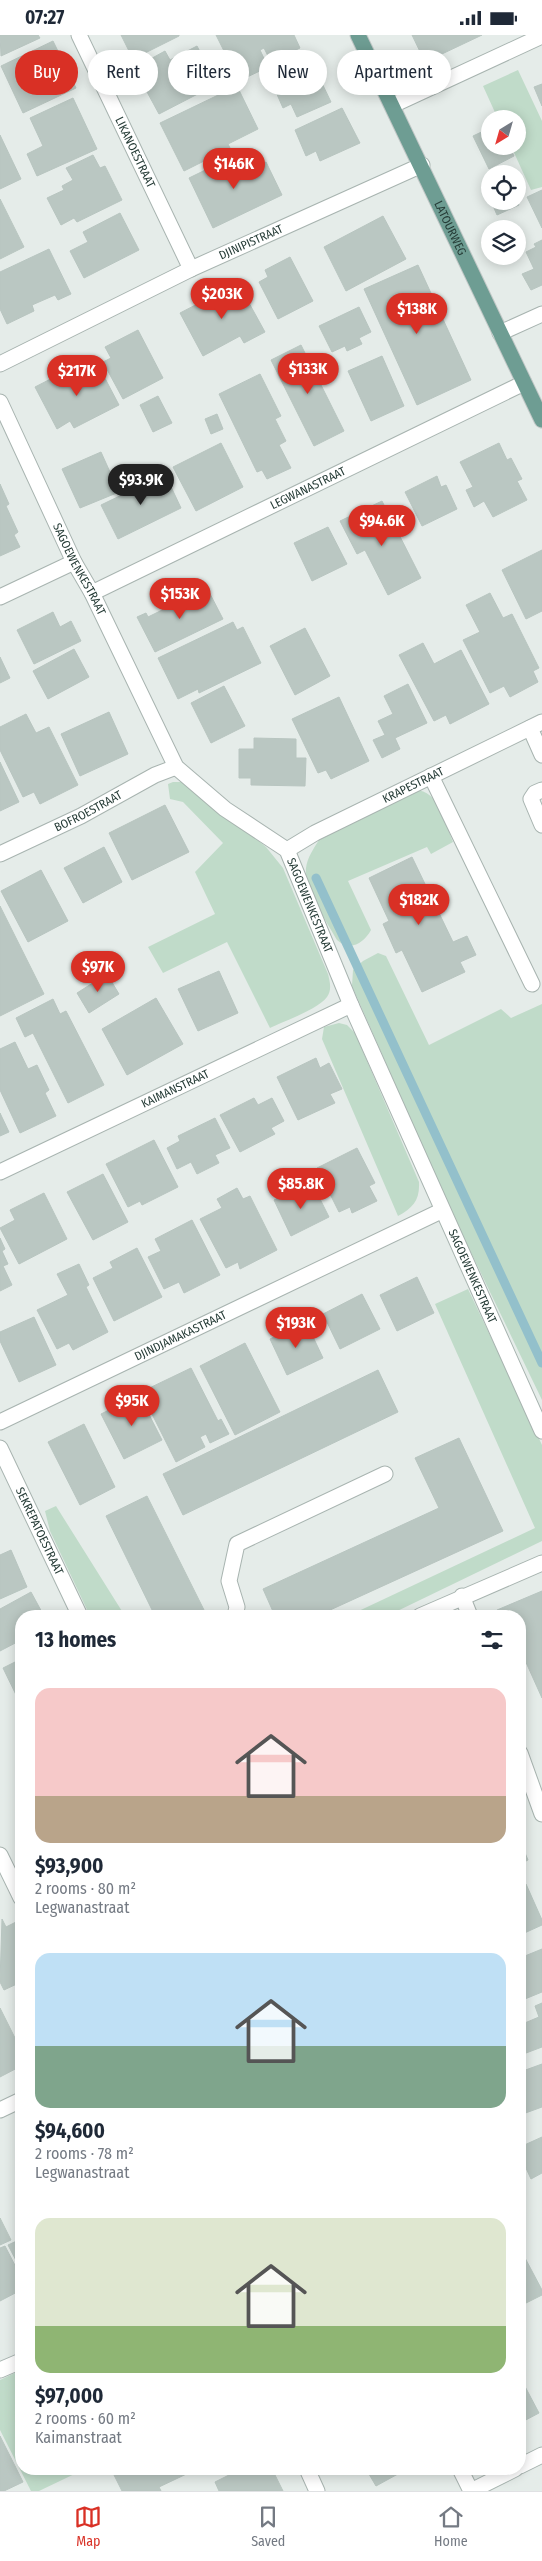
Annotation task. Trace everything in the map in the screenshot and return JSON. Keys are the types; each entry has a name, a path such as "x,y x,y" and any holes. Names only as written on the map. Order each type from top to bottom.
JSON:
{"main road":[{"name":"LATOURWEG","path":"358,35 422,165 542,420"}],"street":[{"name":"LIKANOESTRAAT","path":"79,35 191,269"},
{"path":"393,105 542,36"},
{"name":"DJINIPISTRAAT","path":"0,364 191,269 422,165"},
{"path":"500,333 542,314"},
{"name":"LEGWANASTRAAT","path":"92,593 524,383"},
{"name":"SAGOEWENKESTRAAT","path":"0,402 74,562 92,593 176,767 225,809 287,849 350,1005 441,1211 542,1431"},
{"path":"0,597 74,562"},
{"path":"536,725 542,755"},
{"name":"KRAPESTRAAT","path":"287,849 315,833 536,725"},
{"name":"BOFROESTRAAT","path":"0,854 176,767"},
{"path":"431,776 532,984"},
{"path":"542,790 535,793 531,799 542,825"},
{"name":"KAIMANSTRAAT","path":"0,1172 350,1005"},
{"name":"DJINDJAMAKASTRAAT","path":"0,1422 441,1211"},
{"name":"SEKREPATOESTRAAT","path":"0,1448 77,1610"},
{"path":"236,1610 229,1581 237,1544 385,1474"},
{"path":"433,1610 542,1563"},
{"path":"462,1596 468,1610"},
{"path":"526,1770 542,1814"},
{"path":"2,1864 15,1887"},
{"path":"0,2110 15,2103"},
{"path":"0,2371 15,2364"},
{"path":"526,2463 542,2455"},
{"path":"310,2475 317,2491"},
{"path":"463,2475 471,2491 503,2475"}],"green space":[{"path":"518,70 542,121 542,187 531,190 526,179 526,165 520,165 515,155 526,155 526,110 494,110 483,86"},
{"path":"183,782 192,786 266,847 283,868 329,977 330,992 316,1006 270,1028 227,942 163,973 148,947 215,914 195,872 223,843 183,802 170,799 168,784"},
{"path":"415,790 423,791 435,801 444,817 453,842 431,854 427,847 348,881 371,930 361,942 352,946 342,944 337,940 312,895 306,876 309,857 319,840"},
{"path":"378,953 386,956 429,1045 501,1009 511,1018 542,1004 542,1400 450,1209 352,986 353,970 363,961"},
{"path":"339,1023 347,1025 355,1033 419,1182 417,1199 408,1210 398,1216 322,1039 324,1027"},
{"path":"468,1289 542,1445 542,1541 399,1610 361,1610 535,1528 435,1304"},
{"path":"56,1506 121,1610 87,1610 50,1531 45,1511"},
{"path":"15,2373 15,2460 0,2430 0,2380"},
{"path":"23,2475 72,2475 39,2491 31,2491"}],"building":[{"path":"0,35 38,35 40,38 1,56"},
{"path":"121,35 179,35 151,50 128,50"},
{"path":"216,35 294,35 300,48 296,50 265,50 264,48 259,50 259,71 249,76 249,50 224,50"},
{"path":"412,35 482,35 450,50 419,50"},
{"path":"53,41 57,50 34,50"},
{"path":"197,46 199,50 189,50"},
{"path":"165,51 168,56 168,95 196,95 159,114 149,95 158,95 158,55"},
{"path":"15,59 15,95 61,95 23,113 1,66"},
{"path":"542,84 542,106 534,87"},
{"path":"327,94 331,102 297,117 291,104 283,108 277,95"},
{"path":"218,95 241,95 258,129 228,144 230,148 184,171 160,123"},
{"path":"73,98 97,149 37,176 27,154 43,146 30,118"},
{"path":"342,108 360,143 320,161 316,151 306,156 295,130"},
{"path":"481,132 481,152 473,136"},
{"path":"0,135 21,179 0,189"},
{"path":"93,155 100,168 105,166 122,200 77,222 74,218 61,225 47,198 64,190 62,186 73,180 66,168"},
{"path":"482,155 514,156 497,165 487,165"},
{"path":"234,156 242,173 266,162 282,195 213,228 189,178"},
{"path":"542,190 542,228 527,197"},
{"path":"0,199 24,247 0,259"},
{"path":"495,210 508,210 497,215"},
{"path":"120,213 139,250 84,278 70,251 88,242 83,232"},
{"path":"383,216 406,259 346,291 324,247"},
{"path":"542,240 542,285 531,290 522,274 534,269 526,252 536,247 534,244"},
{"path":"49,249 71,294 58,300 55,295 32,305 34,311 7,324 0,309 0,272"},
{"path":"290,257 313,301 278,319 259,282 268,277 265,270"},
{"path":"418,265 471,380 417,405 364,289"},
{"path":"238,283 265,332 244,343 240,336 203,356 180,313"},
{"path":"359,307 371,332 359,338 362,344 347,351 345,346 332,352 319,326"},
{"path":"138,330 163,378 123,399 103,362 111,358 105,347"},
{"path":"301,345 344,431 314,446 271,360"},
{"path":"382,356 404,406 371,421 348,371"},
{"path":"98,365 119,405 74,428 70,421 57,429 35,387 72,368 76,376"},
{"path":"260,374 281,416 275,419 286,441 279,445 291,468 267,479 262,470 257,472 219,394"},
{"path":"158,396 172,423 153,432 140,405"},
{"path":"217,414 223,429 211,434 205,419"},
{"path":"221,443 243,487 196,511 173,467"},
{"path":"499,443 507,460 511,458 522,479 517,481 527,500 493,517 484,501 474,507 466,490 473,487 460,462"},
{"path":"101,452 119,492 80,508 62,469"},
{"path":"165,474 181,508 118,539 101,505"},
{"path":"437,476 441,487 446,485 457,509 422,526 405,492"},
{"path":"0,484 9,504 6,506 18,532 14,535 20,547 0,556"},
{"path":"382,501 421,578 388,595 365,550 357,554 340,521"},
{"path":"328,527 347,564 312,581 294,543"},
{"path":"542,550 542,611 526,619 502,570"},
{"path":"207,588 223,619 155,652 137,617 146,613 148,617"},
{"path":"490,593 503,618 512,614 539,668 533,671 538,682 510,697 504,686 490,693 463,640 480,632 466,605"},
{"path":"53,612 60,627 71,621 81,641 34,664 17,630"},
{"path":"233,622 237,630 243,627 261,663 199,693 198,689 178,699 158,658"},
{"path":"305,628 330,676 295,695 270,646"},
{"path":"423,643 434,664 461,650 489,704 450,724 446,715 434,721 399,655"},
{"path":"74,649 89,677 48,699 33,671"},
{"path":"0,657 10,678 0,683"},
{"path":"408,684 427,723 395,738 400,749 382,758 373,740 385,735 378,721 393,714 384,696"},
{"path":"224,686 245,726 211,743 191,703"},
{"path":"339,697 369,761 331,779 326,770 318,773 292,719"},
{"path":"109,712 128,754 80,776 61,734"},
{"path":"26,714 36,733 49,727 78,785 40,804 34,792 23,797 0,750 0,727"},
{"path":"254,738 296,739 296,758 306,758 305,786 251,785 251,778 239,778 239,749 254,749"},
{"path":"0,762 19,802 0,811"},
{"path":"165,805 189,852 132,880 109,833"},
{"path":"104,847 122,882 83,903 64,868"},
{"path":"412,857 453,942 467,936 476,955 460,962 465,972 422,992 402,950 396,953 383,924 389,921 369,878"},
{"path":"41,870 68,921 28,942 1,891"},
{"path":"0,906 44,994 0,1016"},
{"path":"219,971 238,1013 198,1031 178,989"},
{"path":"107,974 119,994 89,1013 77,993"},
{"path":"156,998 183,1044 127,1075 102,1029"},
{"path":"53,999 60,1014 66,1011 104,1085 68,1103 33,1033 25,1037 16,1018"},
{"path":"15,1042 28,1069 37,1065 49,1090 45,1093 56,1116 20,1133 0,1090 0,1049"},
{"path":"316,1058 320,1068 329,1063 342,1089 330,1094 335,1103 298,1120 277,1077"},
{"path":"254,1098 258,1105 272,1098 284,1121 271,1128 275,1134 240,1152 220,1115"},
{"path":"0,1113 9,1132 0,1136"},
{"path":"215,1118 230,1148 215,1155 219,1163 197,1174 191,1162 177,1169 167,1148 180,1141 178,1136"},
{"path":"154,1140 178,1187 142,1205 140,1201 128,1207 106,1164"},
{"path":"357,1148 375,1183 369,1186 377,1201 352,1213 350,1207 339,1212 317,1168"},
{"path":"103,1174 128,1222 93,1240 67,1192"},
{"path":"237,1188 243,1199 250,1196 277,1250 240,1269 238,1262 226,1268 200,1219 222,1208 217,1199"},
{"path":"298,1188 302,1195 315,1189 329,1217 291,1236 274,1200"},
{"path":"44,1193 67,1239 19,1264 0,1228 15,1220 10,1210"},
{"path":"192,1220 220,1275 184,1293 179,1282 164,1289 148,1257 161,1251 155,1239"},
{"path":"0,1238 5,1249 2,1251 8,1264 3,1266 12,1285 0,1291"},
{"path":"137,1248 162,1297 114,1321 93,1278 113,1268 110,1262"},
{"path":"79,1264 89,1285 86,1287 108,1332 73,1350 69,1343 57,1349 37,1310 68,1295 57,1274"},
{"path":"417,1277 434,1313 397,1331 380,1295"},
{"path":"362,1294 380,1329 340,1349 323,1314"},
{"path":"34,1317 56,1365 19,1382 0,1341 0,1332"},
{"path":"306,1322 323,1358 287,1375 270,1339"},
{"path":"245,1343 280,1412 235,1435 200,1366"},
{"path":"191,1368 218,1421 221,1419 229,1434 210,1443 206,1434 200,1437 205,1447 176,1462 141,1392"},
{"path":"378,1370 398,1412 183,1515 163,1474"},
{"path":"139,1395 162,1440 124,1459 101,1414"},
{"path":"84,1424 115,1487 80,1505 48,1442"},
{"path":"459,1438 503,1531 330,1610 272,1610 263,1589 439,1508 415,1458"},
{"path":"147,1496 204,1610 152,1610 106,1516"},
{"path":"11,1550 27,1587 0,1599 0,1555"},
{"path":"542,1591 542,1698 526,1662 526,1610 497,1610"},
{"path":"31,1592 41,1610 15,1610 15,1643 0,1651 0,1609"},
{"path":"15,1662 15,1693 3,1668"},
{"path":"526,1884 542,1920 542,1925 526,1932"},
{"path":"2,1919 6,1927 15,1922 15,1985 4,1990 0,1982"},
{"path":"542,1949 542,1992 526,1999 526,1956"},
{"path":"542,2003 542,2047 526,2053 526,2022 539,2017 535,2006"},
{"path":"0,2008 15,2038 15,2069 0,2077"},
{"path":"542,2064 542,2107 526,2113 526,2070"},
{"path":"542,2137 542,2173 531,2179 526,2168 526,2144"},
{"path":"0,2218 11,2240 0,2245"},
{"path":"15,2242 15,2258 8,2245"},
{"path":"5,2246 15,2265 15,2293 0,2301 0,2248"},
{"path":"526,2260 542,2290 542,2295 526,2303"},
{"path":"526,2388 539,2413 526,2420"},
{"path":"0,2436 15,2466 15,2475 20,2475 23,2482 0,2491"},
{"path":"114,2475 184,2475 159,2487 161,2491 122,2491"},
{"path":"229,2475 275,2475 283,2491 219,2491 215,2482"},
{"path":"370,2475 396,2475 376,2486"}],"waterway":[{"path":"316,878 542,1363"}]}
